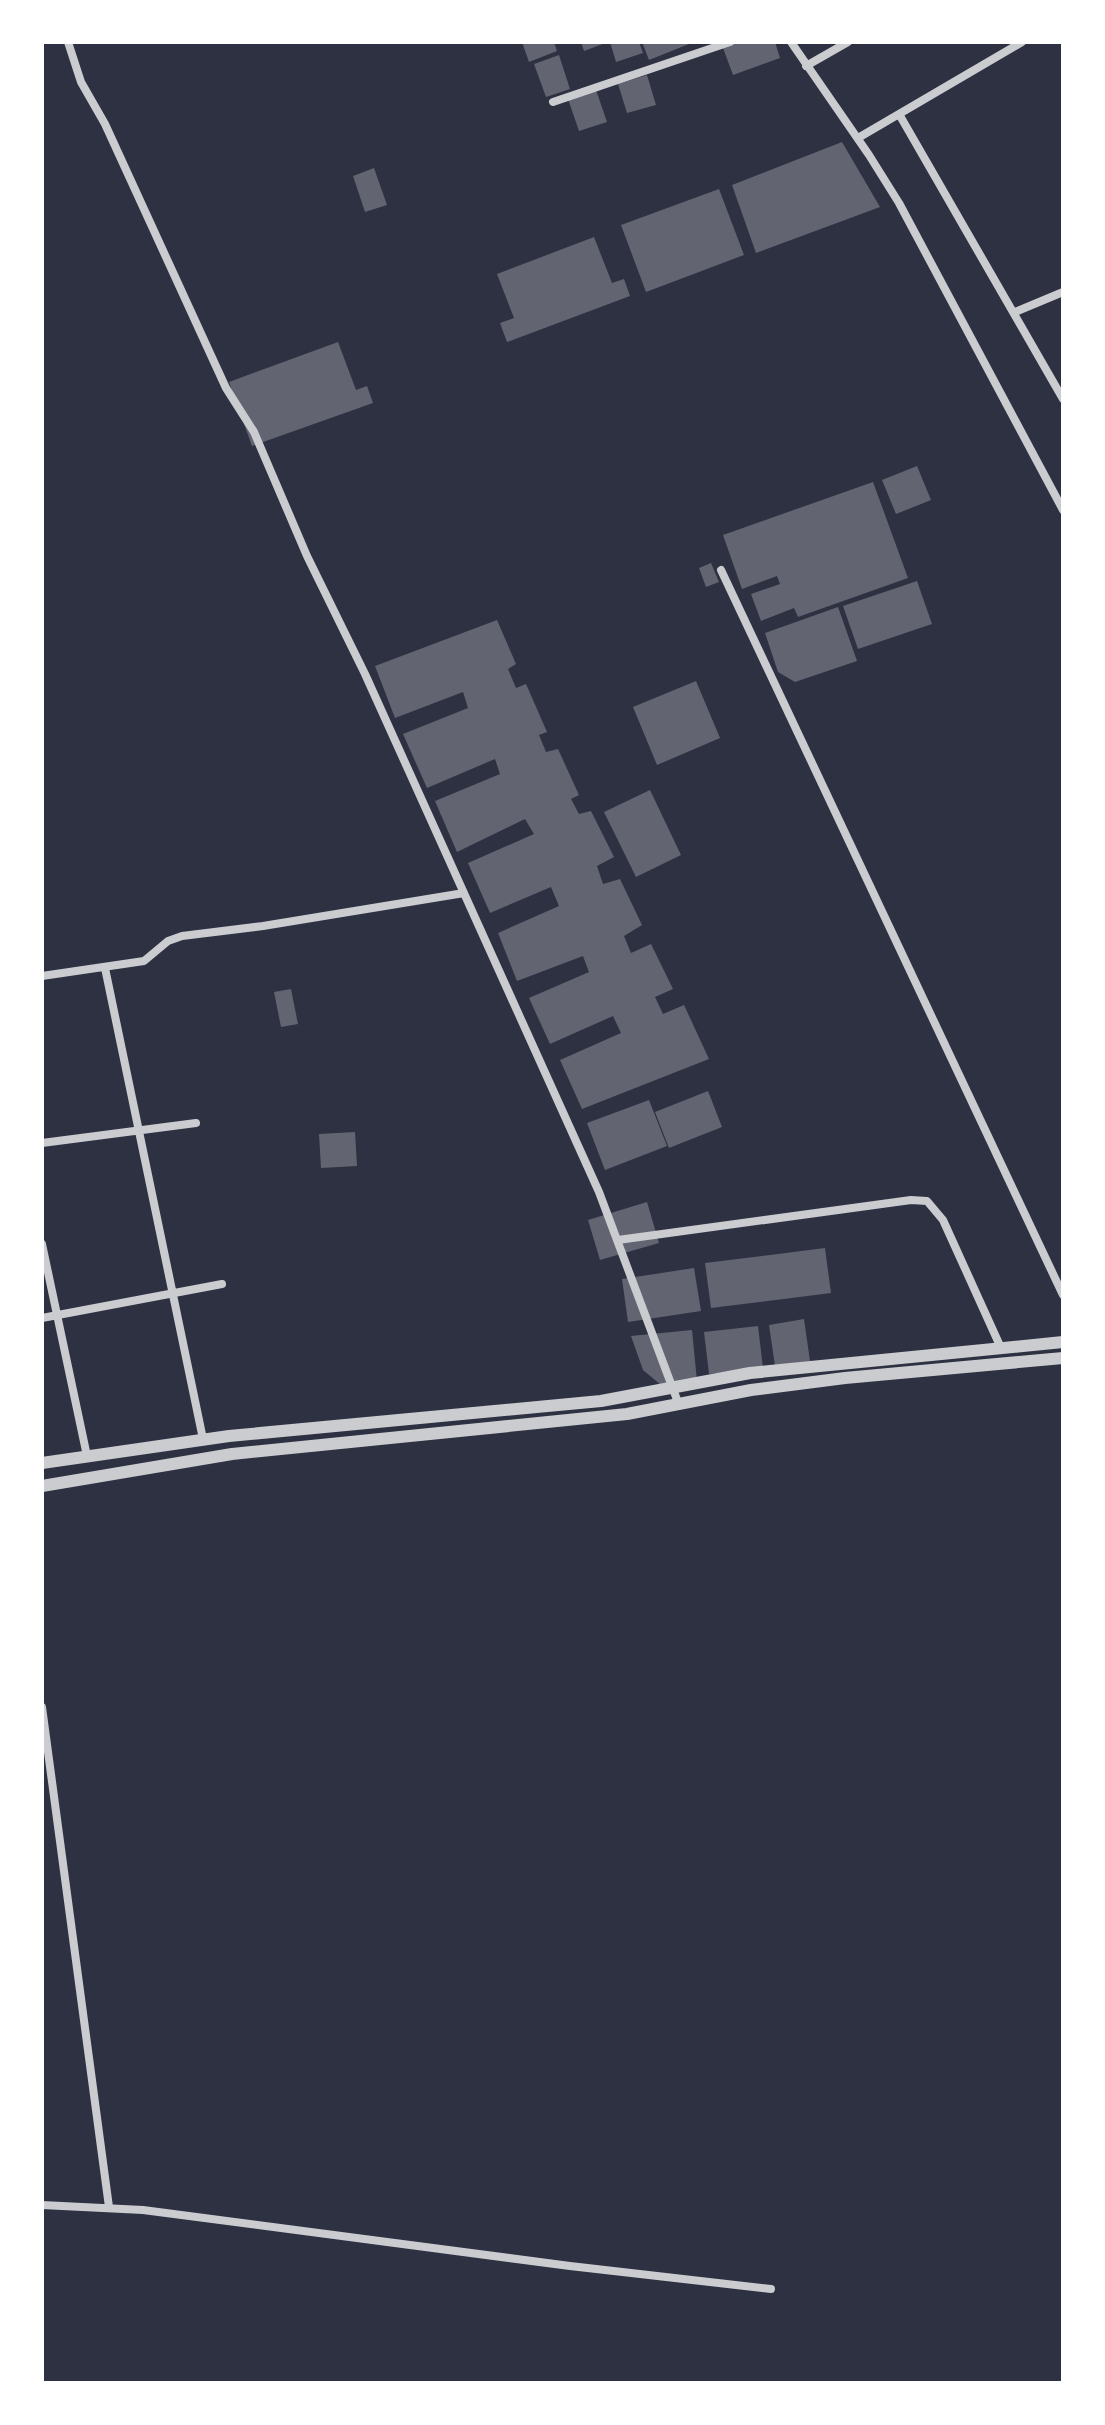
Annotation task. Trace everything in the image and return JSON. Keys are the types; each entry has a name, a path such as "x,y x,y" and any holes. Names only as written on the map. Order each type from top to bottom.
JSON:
{"street":[{"path":"553,102 730,42"},
{"path":"791,42 858,138 912,226 1063,510"},
{"path":"806,66 848,42"},
{"path":"858,138 1022,42"},
{"path":"71,43 81,82 105,124 226,388 254,432 311,566 365,674 599,1192 679,1405"},
{"path":"899,114 1063,399"},
{"path":"1015,312 1063,292"},
{"path":"721,570 1063,1295"},
{"path":"42,976 144,961 174,937 464,893"},
{"path":"105,968 203,1439"},
{"path":"42,1143 196,1123"},
{"path":"618,1240 911,1200 927,1201 943,1220 1001,1348"},
{"path":"42,1244 87,1456"},
{"path":"42,1318 222,1284"},
{"path":"42,1463 203,1439 601,1401 750,1373 1063,1342"},
{"path":"42,1486 232,1454 575,1419 845,1378 1063,1358"},
{"path":"42,1707 109,2207"},
{"path":"42,2205 109,2207 771,2289"}],"building":[{"path":"522,42 554,42 557,51 529,62"},
{"path":"581,42 608,42 584,51"},
{"path":"610,42 639,42 643,53 616,62"},
{"path":"642,42 694,42 649,60"},
{"path":"738,42 775,42 780,58 733,75 723,48"},
{"path":"559,55 570,89 546,97 534,64"},
{"path":"647,75 656,105 627,113 618,84"},
{"path":"596,90 607,122 579,131 568,99"},
{"path":"842,142 880,207 756,253 732,185"},
{"path":"374,168 387,205 365,212 353,176"},
{"path":"719,189 744,255 646,292 621,225"},
{"path":"594,237 612,283 624,279 630,296 507,342 500,323 514,318 497,274"},
{"path":"338,342 356,390 367,386 373,403 252,446 229,382"},
{"path":"917,466 931,500 896,514 882,480"},
{"path":"873,482 908,578 798,617 794,608 761,621 751,594 780,584 777,576 742,589 723,535"},
{"path":"711,563 719,582 706,587 699,568"},
{"path":"917,581 932,624 858,649 843,606"},
{"path":"838,607 857,661 795,682 778,672 765,633"},
{"path":"497,620 516,664 508,669 516,688 526,684 547,732 539,735 546,752 558,749 579,795 571,799 579,814 591,811 614,857 597,866 603,884 620,879 642,925 624,936 631,953 651,944 673,989 655,997 663,1014 684,1005 709,1059 582,1109 560,1060 621,1033 613,1016 550,1044 529,998 589,972 583,956 517,981 498,933 559,906 551,887 490,913 468,863 534,834 525,819 457,852 435,801 500,774 495,759 427,788 403,734 468,708 463,692 395,718 375,666"},
{"path":"696,681 720,738 657,765 633,707"},
{"path":"650,790 681,855 636,877 604,812"},
{"path":"291,989 298,1024 281,1027 274,992"},
{"path":"708,1091 722,1127 669,1148 655,1112"},
{"path":"649,1100 667,1146 605,1170 587,1123"},
{"path":"355,1132 357,1166 321,1168 319,1134"},
{"path":"647,1202 659,1243 600,1260 588,1220"},
{"path":"825,1248 831,1293 711,1308 705,1263"},
{"path":"694,1268 701,1311 628,1322 622,1279"},
{"path":"804,1319 810,1361 775,1366 769,1325"},
{"path":"758,1326 763,1368 709,1374 704,1332"},
{"path":"692,1330 697,1381 661,1385 643,1370 631,1336"}]}
